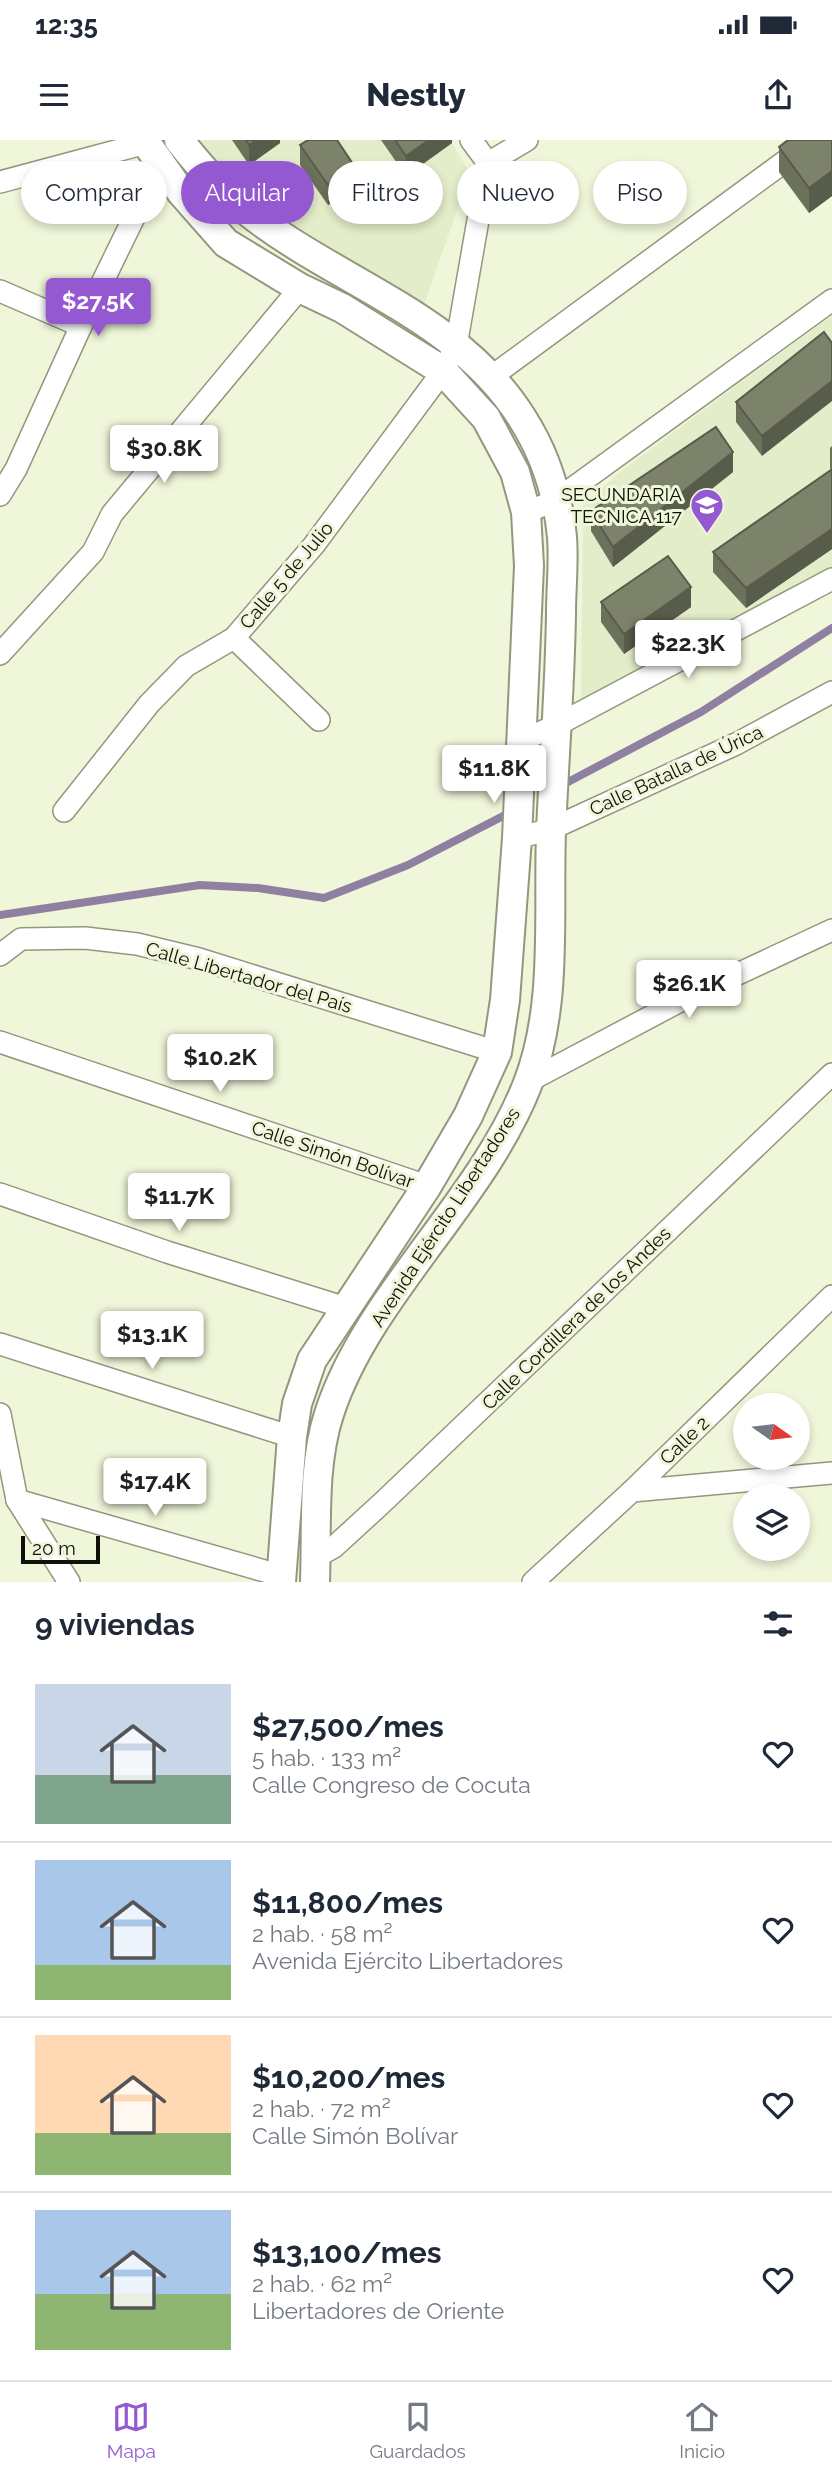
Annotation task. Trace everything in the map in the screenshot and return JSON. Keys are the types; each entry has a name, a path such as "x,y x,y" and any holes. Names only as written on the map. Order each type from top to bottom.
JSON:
{"main road":[{"name":"Avenida Ejército Libertadores","path":"179,140 212,182 258,219 324,262 396,301 456,346 491,377 522,418 548,466 562,537 559,724 551,829 547,994 529,1080 511,1122 346,1370 327,1418 320,1465 316,1570"},
{"name":"Avenida Ejército Libertadores","path":"150,148 180,192 226,243 300,288 342,308 443,371 486,418 515,472 526,512 529,566 517,838 505,1000 497,1052 468,1116 427,1186 313,1360 297,1404 272,1578"}],"street":[{"path":"471,140 487,161"},
{"path":"491,161 527,140"},
{"path":"491,377 814,140"},
{"path":"0,182 150,148"},
{"path":"0,495 8,465 80,326 150,148"},
{"name":"Calle 5 de Julio","path":"64,811 149,704 186,666 234,638 314,545 443,371 456,346 477,224"},
{"path":"0,654 93,552 112,514 300,288"},
{"path":"0,290 80,326"},
{"path":"526,512 555,501 832,300"},
{"path":"521,741 559,724 832,579"},
{"path":"234,638 319,720"},
{"name":"Calle Batalla de Úrica","path":"517,838 551,829 736,744 832,692"},
{"path":"529,1080 682,1000 832,930"},
{"name":"Calle Libertador del País","path":"0,955 21,939 85,938 137,944 199,960 497,1052"},
{"name":"Calle Simón Bolívar","path":"0,1042 427,1186"},
{"name":"Calle Cordillera de los Andes","path":"316,1570 334,1547 832,1074"},
{"path":"0,1194 167,1252 346,1308"},
{"name":"Calle 2","path":"533,1582 632,1491 832,1296"},
{"path":"0,1344 292,1437"},
{"path":"0,1414 17,1500 69,1582"},
{"path":"632,1491 832,1473"},
{"path":"17,1500 272,1578"}],"shaded area":[{"path":"196,140 450,140 463,161 457,161 457,210 424,305 283,224 314,224 314,161 210,161"},
{"name":"SECUNDARIA TECNICA 117","path":"832,315 832,566 765,605 581,702 583,504 624,469"}],"building":[{"path":"308,140 337,140 351,161 328,161 328,185 314,161 311,161 300,145"},
{"path":"395,140 429,140 406,156"},
{"path":"788,140 832,140 832,171 809,188 779,147"},
{"path":"824,332 832,343 832,381 762,436 736,402"},
{"path":"716,427 733,452 613,547 591,511"},
{"path":"831,470 832,529 746,588 713,552"},
{"path":"668,556 691,587 624,634 601,602"}],"waterway":[{"path":"568,782 701,712 832,628"},
{"path":"0,915 200,885 258,888 324,898 408,865 513,811"}],"place":[{"name":"SECUNDARIA TECNICA 117","path":"707,535"}]}
